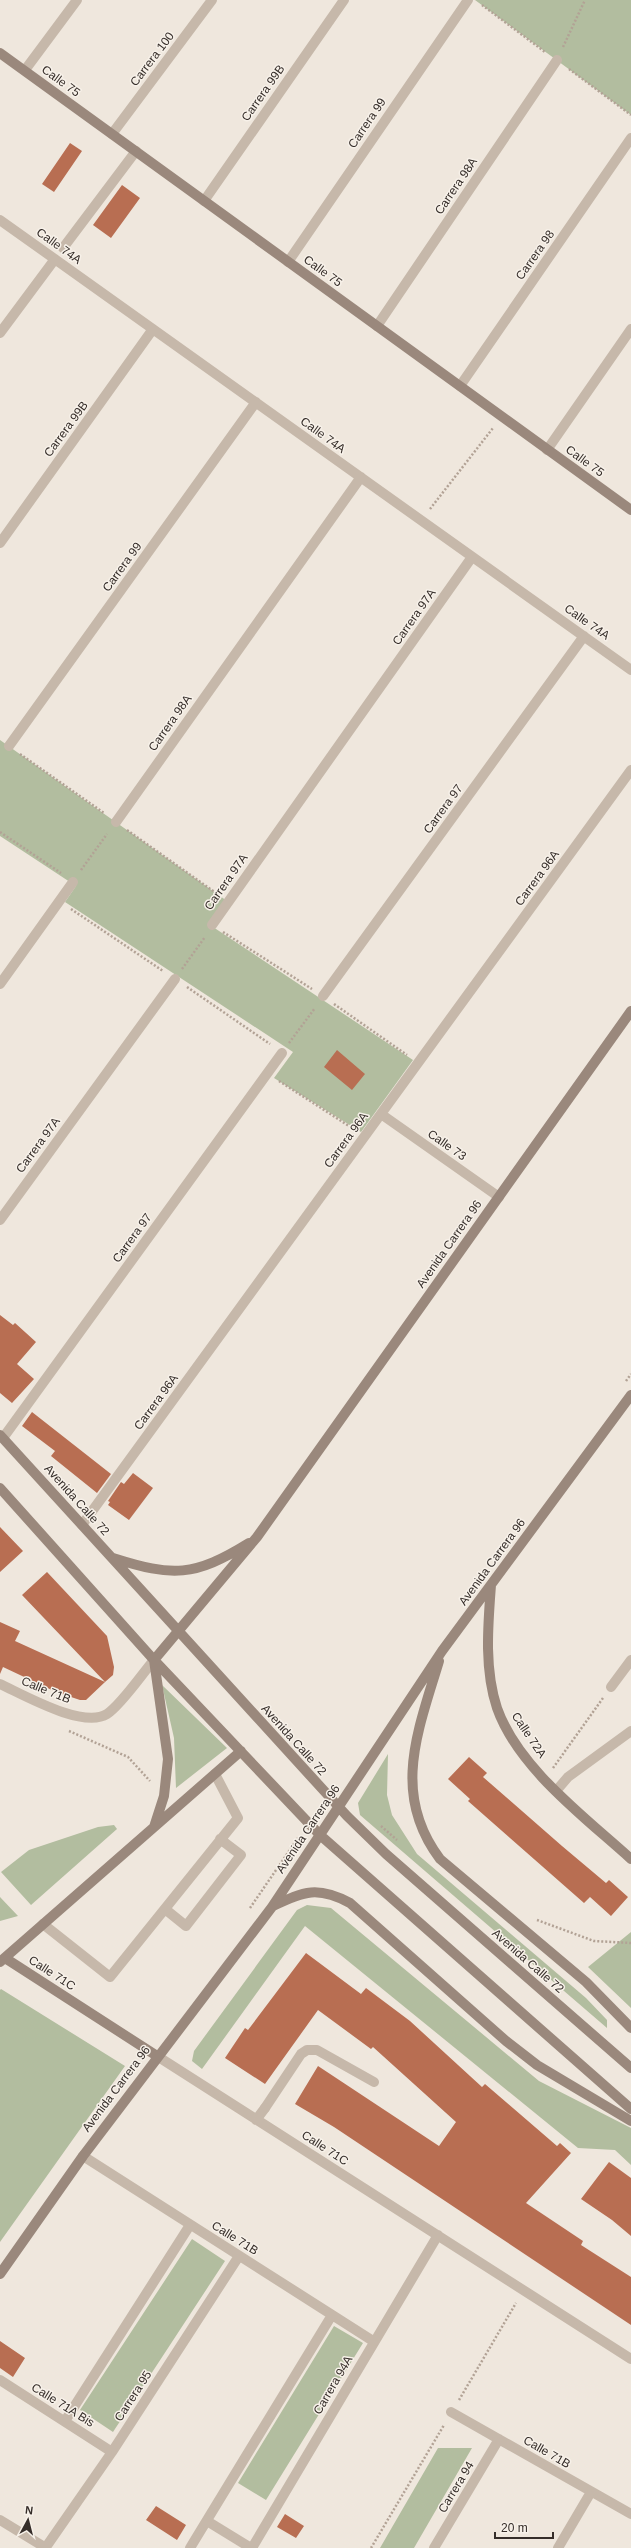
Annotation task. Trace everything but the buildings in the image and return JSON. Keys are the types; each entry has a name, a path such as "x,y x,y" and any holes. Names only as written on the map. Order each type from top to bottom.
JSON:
{"main road":[{"name":"Calle 75","path":"0,53 631,510"},
{"name":"Avenida Carrera 96","path":"154,1660 257,1538 631,1011"},
{"name":"Avenida Carrera 96","path":"0,2274 83,2156 157,2056 272,1907 442,1651 631,1395"},
{"name":"Avenida Calle 72","path":"1,1436 338,1808 397,1864 631,2068"},
{"path":"0,1488 154,1660 242,1751 320,1835 631,2109"},
{"path":"112,1558 155,1570 185,1571 214,1562 257,1538"},
{"name":"Calle 72A","path":"491,1585 487,1629 490,1666 497,1707 522,1752 545,1779 556,1791 631,1859"},
{"path":"442,1651 418,1730 412,1760 412,1790 415,1811 426,1841 440,1860 586,1982 631,2028"},
{"path":"154,1660 168,1759 164,1796 154,1827"},
{"path":"2,1960 242,1751"},
{"path":"272,1907 308,1891 337,1896 350,1903 506,2041 537,2065 631,2121"},
{"name":"Calle 71C","path":"2,1960 157,2056"}],"street":[{"path":"24,70 77,0"},
{"name":"Carrera 100","path":"112,134 212,0"},
{"name":"Carrera 99B","path":"204,201 344,0"},
{"name":"Carrera 99","path":"288,262 468,0"},
{"name":"Carrera 98A","path":"377,326 557,60"},
{"name":"Carrera 98","path":"460,386 631,138"},
{"path":"63,248 136,151"},
{"name":"Calle 74A","path":"0,220 631,670"},
{"path":"0,333 55,259"},
{"name":"Carrera 99B","path":"0,543 153,329"},
{"path":"547,450 631,329"},
{"name":"Carrera 99","path":"9,746 256,402"},
{"name":"Carrera 98A","path":"116,822 361,477"},
{"name":"Carrera 97A","path":"212,925 472,557"},
{"name":"Carrera 97","path":"323,996 584,636"},
{"name":"Carrera 96A","path":"82,1525 631,770"},
{"path":"0,984 73,882"},
{"name":"Carrera 97A","path":"0,1220 175,979"},
{"name":"Carrera 97","path":"1,1436 282,1053"},
{"name":"Calle 73","path":"381,1114 499,1198"},
{"name":"Calle 71B","path":"0,1684 57,1710 90,1717 100,1717 114,1707 154,1660"},
{"path":"611,1686 631,1660"},
{"path":"556,1791 568,1778 631,1730"},
{"path":"43,1924 110,1977 238,1818 215,1774"},
{"path":"164,1909 186,1926 241,1856 220,1839"},
{"path":"256,2120 301,2054 307,2050 317,2050 374,2082"},
{"name":"Calle 71C","path":"157,2056 631,2359"},
{"name":"Calle 71B","path":"83,2156 373,2341"},
{"path":"65,2421 190,2225"},
{"name":"Carrera 94A","path":"252,2548 373,2341 438,2235"},
{"name":"Carrera 95","path":"46,2548 112,2452 239,2256"},
{"path":"190,2548 332,2315"},
{"name":"Calle 71A Bis","path":"0,2380 112,2452"},
{"name":"Calle 71B","path":"451,2412 631,2514"},
{"name":"Carrera 94","path":"434,2548 499,2440"},
{"path":"558,2548 591,2492"},
{"path":"0,2520 46,2548"},
{"path":"207,2521 252,2548"}],"path":[{"path":"557,60 585,0"},
{"path":"421,521 502,416"},
{"path":"0,832 73,882 116,822"},
{"name":"Carrera 97A","path":"175,979 212,925"},
{"path":"282,1053 323,996"},
{"path":"267,1074 365,1136"},
{"path":"545,1779 611,1686"},
{"path":"64,1728 128,1757 164,1796"},
{"path":"534,1919 594,1941 631,1943"}],"green space":[{"path":"475,0 631,0 631,115"},
{"path":"0,740 227,901 210,925 413,1060 361,1132 274,1078 293,1052 65,902 76,886 0,836"},
{"path":"162,1685 227,1748 176,1788 174,1738"},
{"path":"388,1754 387,1795 392,1815 417,1854 586,1998 607,2020 607,2028 360,1815 358,1803"},
{"path":"114,1825 117,1829 31,1905 1,1872 29,1850 98,1827"},
{"path":"0,1897 18,1916 0,1921"},
{"path":"307,1905 331,1908 539,2081 631,2128 631,2165 615,2150 578,2148 305,1926 202,2069 192,2061 194,2051 297,1910"},
{"path":"631,1932 631,2008 588,1967"},
{"path":"1,1989 125,2066 0,2242 0,1990"},
{"path":"192,2239 225,2261 113,2432 80,2410"},
{"path":"334,2326 363,2343 266,2500 238,2483"},
{"path":"438,2448 472,2448 414,2548 380,2548"}]}
